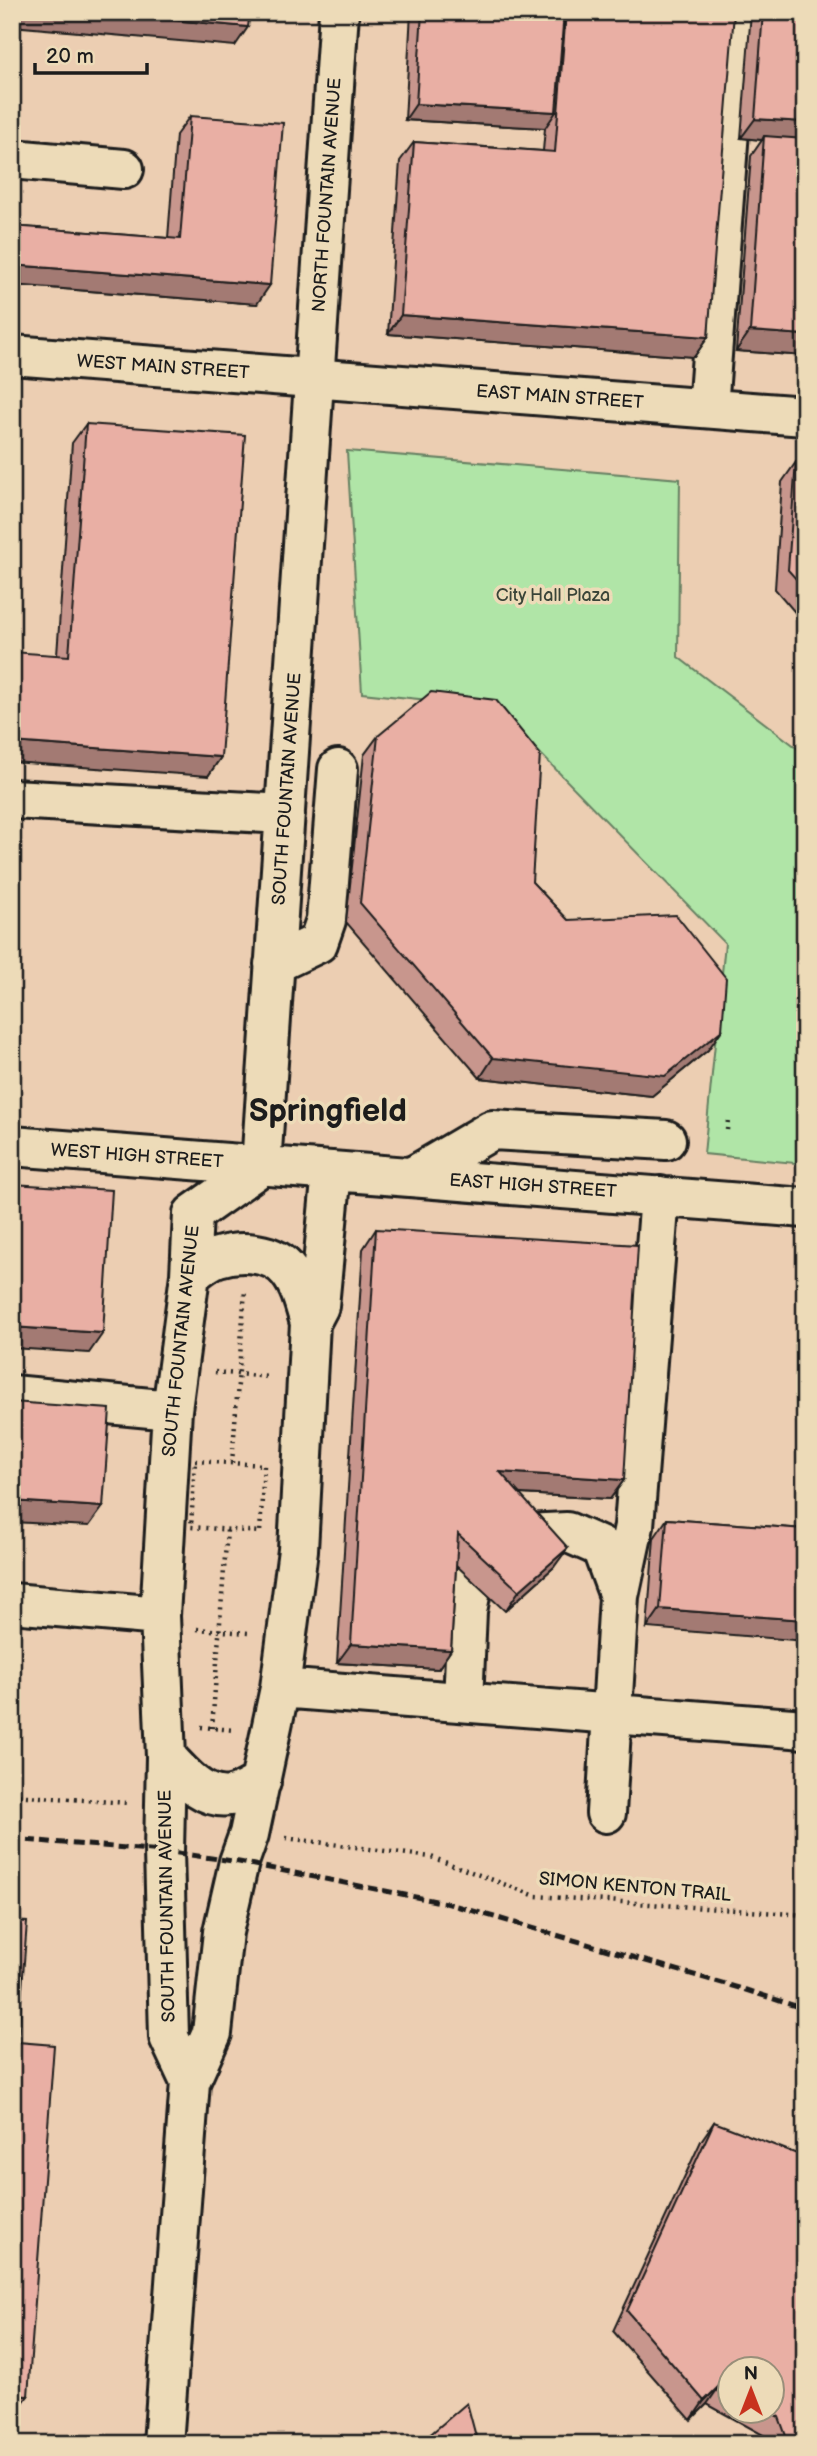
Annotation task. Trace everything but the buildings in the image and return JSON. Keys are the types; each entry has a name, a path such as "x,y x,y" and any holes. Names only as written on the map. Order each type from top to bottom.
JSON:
{"street":[{"name":"NORTH FOUNTAIN AVENUE","path":"314,378 339,12"},
{"path":"708,408 738,12"},
{"path":"12,159 124,169"},
{"name":"WEST MAIN STREET","path":"12,355 314,378"},
{"name":"EAST MAIN STREET","path":"314,378 805,415"},
{"name":"SOUTH FOUNTAIN AVENUE","path":"190,2082 169,2038 164,1851 166,1757 176,1623 172,1410 190,1275 194,1214 261,1166 314,378"},
{"path":"275,964 318,943 326,920 338,769"},
{"path":"12,799 285,814"},
{"path":"412,1177 492,1130 666,1140"},
{"name":"WEST HIGH STREET","path":"12,1146 261,1166"},
{"name":"EAST HIGH STREET","path":"261,1166 805,1208"},
{"name":"SOUTH FOUNTAIN AVENUE","path":"163,2444 190,2082 212,2033 223,1932 239,1862 249,1834 280,1688 298,1550 310,1323 319,1306 332,1171"},
{"path":"606,1813 619,1596 634,1526 660,1196"},
{"path":"190,1275 216,1257 249,1252 276,1261 288,1270 301,1292 310,1323"},
{"path":"12,1395 172,1410"},
{"path":"525,1534 567,1532 601,1547 619,1596"},
{"path":"463,1702 467,1611 474,1580"},
{"path":"12,1604 176,1623"},
{"path":"280,1688 805,1729"},
{"path":"166,1757 194,1785 215,1796 233,1797 261,1782"}],"path":[{"path":"727,1130 728,1120"},
{"path":"232,1463 246,1277"},
{"path":"213,1372 279,1377"},
{"path":"195,1461 232,1463 264,1465 260,1532 191,1527 195,1461"},
{"path":"212,1728 227,1530"},
{"path":"176,1623 219,1631 252,1633"},
{"path":"190,1726 239,1730"},
{"path":"12,1794 130,1804"},
{"name":"SIMON KENTON TRAIL","path":"281,1838 431,1857 536,1895 805,1916"}],"green space":[{"name":"City Hall Plaza","path":"347,451 680,479 678,657 805,754 805,1164 704,1154 725,943 495,707 362,693"}],"railway":[{"path":"12,1839 164,1851 239,1862 446,1903 805,2009"}],"district":[{"name":"Springfield","path":"328,1111"}]}
